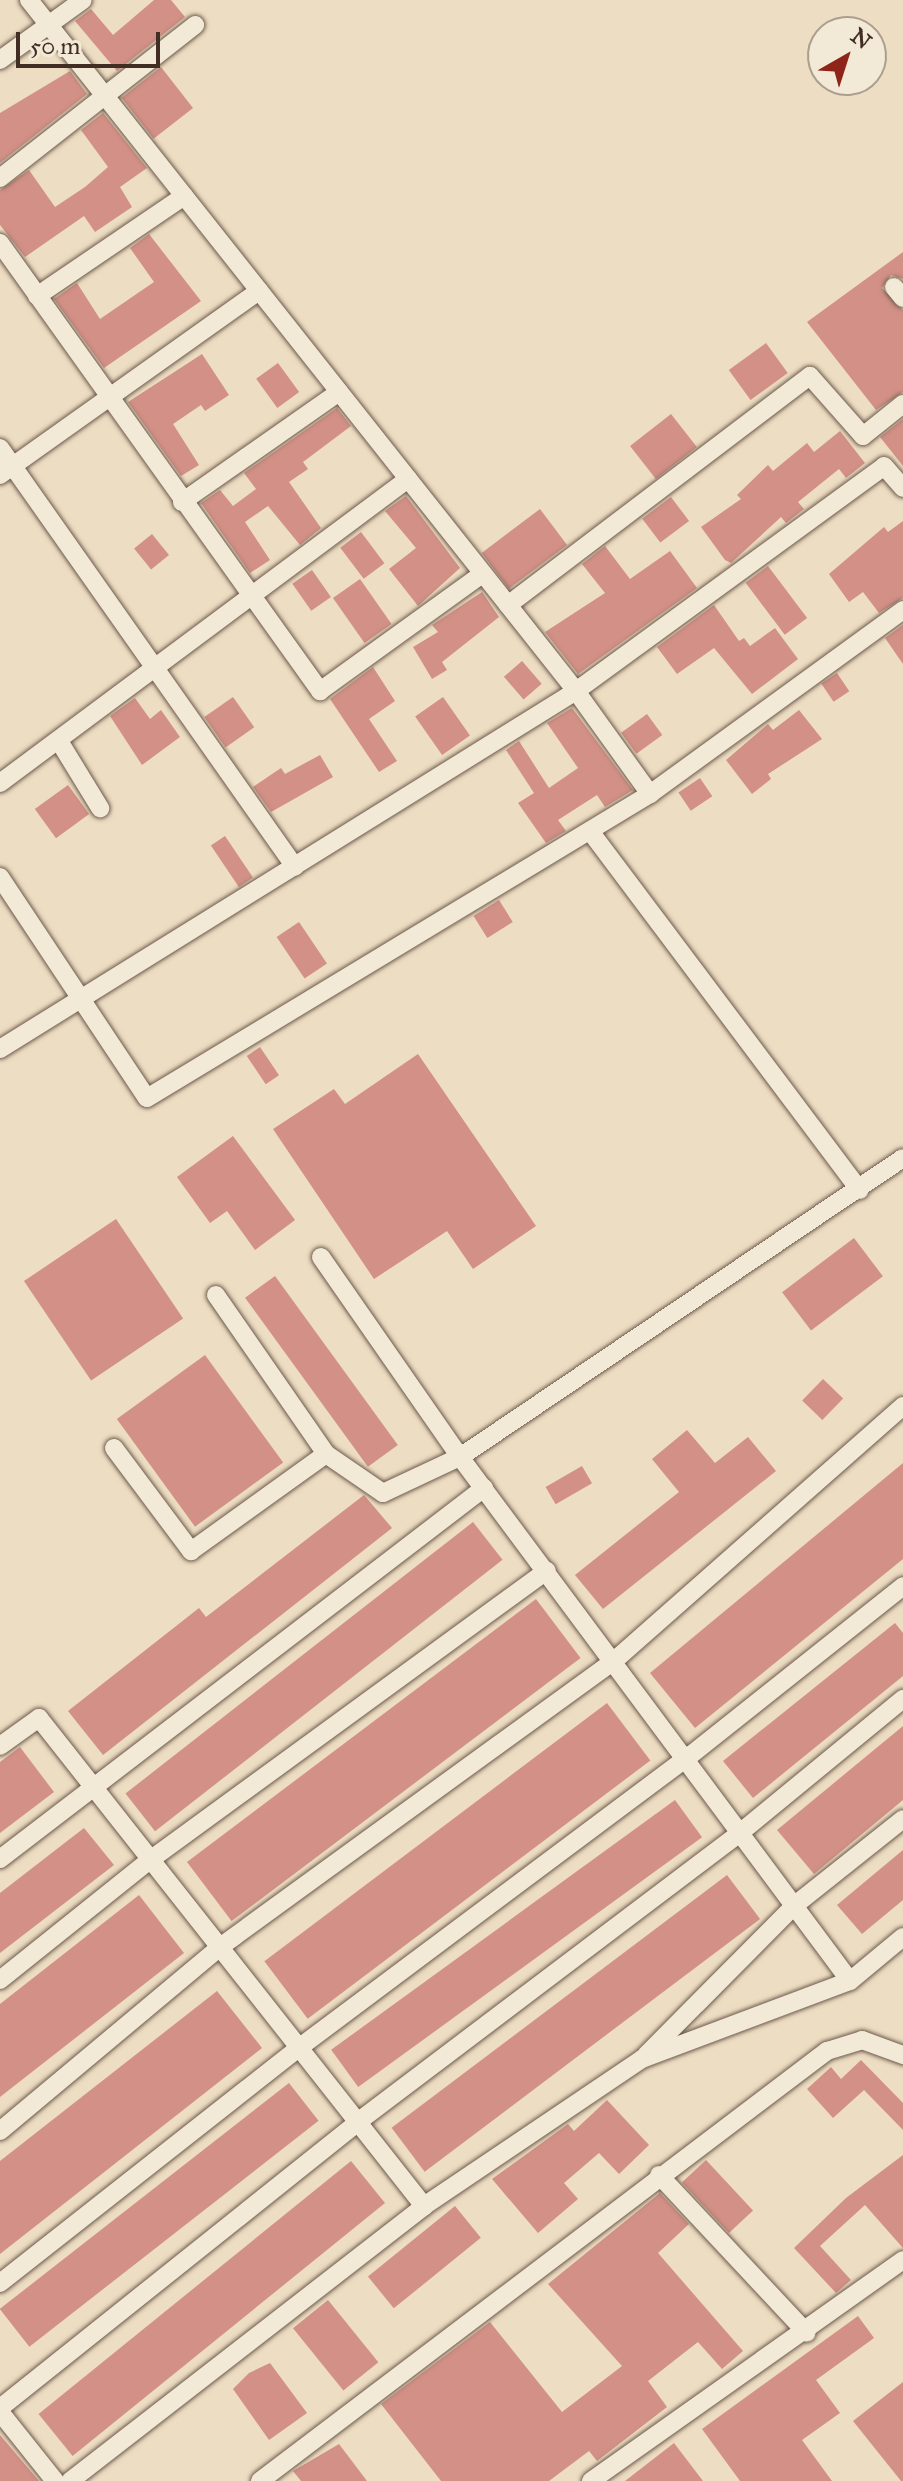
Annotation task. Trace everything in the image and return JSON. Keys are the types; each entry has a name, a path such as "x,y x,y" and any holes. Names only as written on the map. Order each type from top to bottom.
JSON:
{"street":[{"path":"29,0 576,691 650,794"},
{"path":"0,60 83,0"},
{"path":"0,178 195,25"},
{"path":"37,296 184,196"},
{"path":"0,243 250,599 320,691 482,574"},
{"path":"6,471 259,291"},
{"path":"508,605 810,376 863,436 903,404"},
{"path":"182,502 339,392"},
{"path":"0,448 6,471 295,867"},
{"path":"0,1049 86,1000 576,691 884,466 903,488"},
{"path":"0,783 153,672 408,479"},
{"path":"0,877 86,1000 147,1098 650,794 901,615"},
{"path":"59,741 100,808"},
{"path":"590,831 860,1190"},
{"path":"216,1295 326,1454 383,1493 460,1457 860,1190 903,1158"},
{"path":"321,1257 460,1457 615,1660 850,1981"},
{"path":"0,2131 220,1947 615,1660 903,1406"},
{"path":"114,1448 191,1551 326,1454"},
{"path":"0,1859 484,1488"},
{"path":"0,1980 150,1860 547,1571"},
{"path":"0,2283 300,2047 687,1758 903,1586"},
{"path":"55,2481 0,2410 359,2121 741,1832 903,1699"},
{"path":"0,1746 39,1718 424,2206"},
{"path":"70,2481 424,2206 642,2059 795,1905 903,1819"},
{"path":"642,2059 850,1981 903,1937"},
{"path":"260,2481 659,2175 827,2051 862,2040 903,2055"},
{"path":"659,2175 807,2333"},
{"path":"591,2481 807,2333 903,2260"}],"building":[{"path":"154,0 171,0 185,17 117,71 75,21 91,9 113,35"},
{"path":"161,67 193,108 154,139 122,98"},
{"path":"70,71 87,94 0,163 0,113"},
{"path":"103,113 147,168 120,187 132,207 95,232 84,216 25,257 0,225 0,190 29,170 55,207 85,187 108,167 81,130"},
{"path":"149,234 201,301 104,368 54,299 77,283 100,319 154,282 130,248"},
{"path":"903,252 903,279 891,275 882,288 903,310 903,392 876,410 807,322"},
{"path":"766,343 788,373 751,400 729,370"},
{"path":"202,354 229,395 205,411 201,405 173,424 199,465 181,476 128,402"},
{"path":"278,363 299,392 277,408 256,379"},
{"path":"337,408 351,426 303,462 308,469 289,482 321,528 300,545 268,506 245,522 270,560 250,573 201,503 220,490 233,506 256,489 244,473"},
{"path":"671,414 697,447 656,479 630,446"},
{"path":"903,419 903,466 880,437"},
{"path":"840,431 865,463 846,478 839,469 798,502 804,509 786,523 781,517 731,563 725,560 701,527 741,499 737,495 768,465 773,471 807,443 814,452"},
{"path":"406,496 460,568 418,606 389,569 416,548 385,511"},
{"path":"671,497 689,521 660,543 642,519"},
{"path":"540,509 567,545 509,589 482,553"},
{"path":"903,521 903,598 879,613 863,592 849,602 829,574 884,527 888,532"},
{"path":"361,532 384,563 364,579 340,548"},
{"path":"152,534 169,555 151,569 134,548"},
{"path":"605,546 630,579 670,551 697,588 578,674 545,632 605,593 582,564"},
{"path":"768,566 807,618 785,635 746,583"},
{"path":"312,570 331,597 311,611 292,584"},
{"path":"360,579 392,624 365,643 333,598"},
{"path":"482,592 499,617 442,662 447,670 432,679 413,647 438,632 432,625"},
{"path":"714,605 739,641 744,638 750,646 775,628 798,659 752,694 714,648 677,674 657,647"},
{"path":"903,625 903,664 885,638"},
{"path":"522,661 542,684 524,699 504,677"},
{"path":"373,667 395,701 369,719 397,761 379,772 330,699"},
{"path":"837,673 849,691 834,702 821,684"},
{"path":"233,697 254,727 226,747 204,717"},
{"path":"443,697 470,736 442,755 415,717"},
{"path":"135,698 150,719 161,710 180,737 142,765 110,716"},
{"path":"572,708 633,790 605,807 597,795 558,820 566,831 546,843 518,803 534,793 506,750 519,741 549,788 578,768 547,723"},
{"path":"799,710 822,739 768,774 771,779 752,794 726,760 768,724 773,730"},
{"path":"647,714 662,735 636,754 621,733"},
{"path":"320,755 333,777 271,812 253,787 281,768 285,774"},
{"path":"700,778 712,796 691,811 678,793"},
{"path":"68,785 89,814 56,838 35,809"},
{"path":"225,836 253,877 239,887 211,846"},
{"path":"499,900 513,922 487,938 474,916"},
{"path":"299,922 327,963 305,979 277,937"},
{"path":"260,1047 279,1075 266,1084 247,1056"},
{"path":"418,1054 536,1226 473,1269 447,1231 374,1279 273,1129 334,1089 345,1104"},
{"path":"233,1136 295,1220 255,1250 227,1211 210,1223 177,1177"},
{"path":"116,1219 183,1318 91,1381 24,1281"},
{"path":"854,1238 883,1276 811,1330 782,1292"},
{"path":"275,1276 398,1445 368,1467 245,1298"},
{"path":"205,1355 283,1463 195,1527 117,1419"},
{"path":"823,1379 843,1398 822,1420 802,1401"},
{"path":"687,1430 715,1463 748,1437 776,1471 603,1609 575,1575 679,1492 652,1459"},
{"path":"903,1463 903,1559 695,1728 650,1673"},
{"path":"582,1466 592,1483 556,1504 546,1487"},
{"path":"364,1495 392,1528 103,1755 68,1711 199,1608 206,1617"},
{"path":"473,1522 503,1560 155,1831 125,1794"},
{"path":"536,1599 581,1658 232,1921 187,1862"},
{"path":"895,1623 903,1633 903,1676 753,1798 723,1761"},
{"path":"607,1703 650,1761 308,2019 264,1961"},
{"path":"903,1726 903,1800 814,1874 777,1830"},
{"path":"20,1747 54,1792 0,1833 0,1762"},
{"path":"675,1800 702,1837 358,2087 331,2050"},
{"path":"84,1828 114,1865 0,1953 0,1893"},
{"path":"903,1850 903,1900 862,1934 837,1905"},
{"path":"727,1875 760,1919 425,2172 392,2128"},
{"path":"139,1895 184,1953 0,2097 0,2004"},
{"path":"217,1991 262,2048 0,2254 0,2161"},
{"path":"861,2060 903,2103 903,2130 864,2090 833,2118 807,2089 831,2067 841,2079"},
{"path":"289,2083 319,2121 29,2347 0,2309"},
{"path":"607,2100 649,2145 619,2174 599,2153 564,2183 578,2199 538,2233 492,2179 568,2124 574,2131"},
{"path":"903,2155 903,2248 865,2205 820,2246 851,2280 836,2293 794,2248 846,2198"},
{"path":"706,2160 753,2210 729,2233 682,2183"},
{"path":"351,2161 385,2203 73,2456 39,2414"},
{"path":"660,2193 689,2224 658,2253 743,2351 722,2369 698,2342 648,2381 667,2407 597,2461 589,2451 549,2481 441,2481 381,2404 490,2322 562,2412 622,2366 548,2284"},
{"path":"455,2206 481,2238 394,2308 368,2276"},
{"path":"328,2300 378,2362 343,2390 293,2328"},
{"path":"858,2316 874,2338 816,2380 840,2413 802,2440 832,2481 740,2481 702,2429"},
{"path":"270,2363 307,2413 269,2440 233,2389 249,2373"},
{"path":"903,2382 903,2481 901,2481 853,2421"},
{"path":"0,2435 39,2481 0,2481"},
{"path":"674,2443 703,2481 625,2481"},
{"path":"339,2444 367,2481 301,2481 293,2471"}]}
